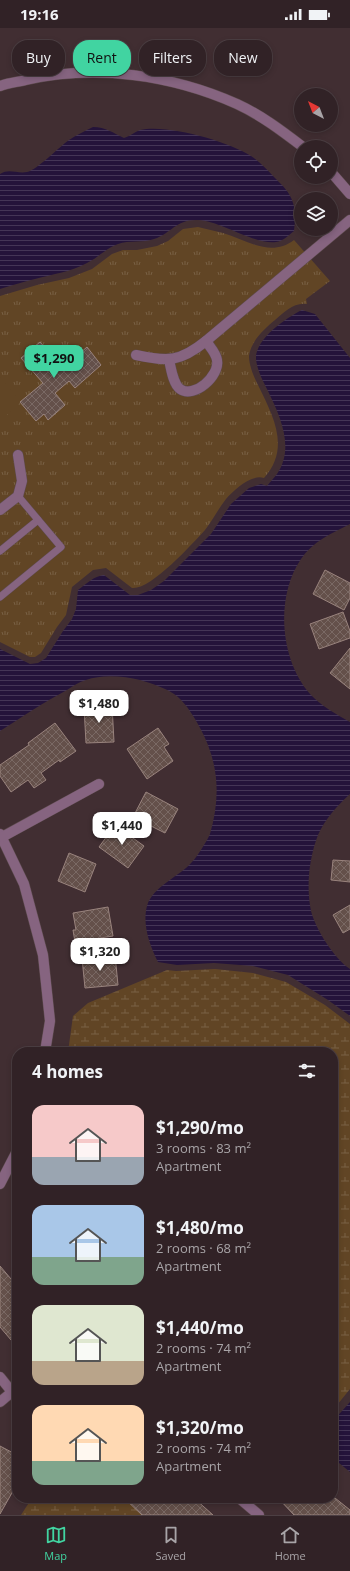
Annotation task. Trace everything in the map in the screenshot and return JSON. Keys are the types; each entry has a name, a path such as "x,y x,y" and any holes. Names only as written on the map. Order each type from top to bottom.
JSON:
{"street":[{"path":"0,86 50,74 96,73 151,77 200,90 237,104 273,124 294,140"},
{"path":"338,180 350,194"},
{"path":"136,355 156,360 169,360 191,352 206,342 350,220"},
{"path":"169,360 177,385 180,389 187,391 195,390 213,377 216,371 217,359 206,342"},
{"path":"0,510 18,496 22,481 18,455"},
{"path":"46,1047 50,1021 43,955 24,884 1,836 99,784"},
{"path":"0,1184 12,1161"},
{"path":"0,1377 12,1389"},
{"path":"0,1402 12,1393"},
{"path":"246,1503 259,1515"}],"lane":[{"path":"0,597 61,547 18,496"},
{"path":"0,551 38,520"}],"green space":[{"path":"198,227 223,233 267,248 285,245 294,240 330,281 306,299 307,304 294,306 262,331 252,345 250,351 249,360 252,371 274,420 277,432 277,455 272,467 264,478 254,478 233,491 199,537 171,565 150,582 140,587 132,588 106,568 93,570 72,587 66,615 41,653 35,657 30,657 0,642 0,296 37,285 69,278 92,269 112,254 123,250 137,250 157,246 168,241 183,229"},
{"path":"0,377 21,402 0,421"},
{"path":"215,969 253,973 286,982 325,1005 350,1024 350,1389 338,1404 338,1047 69,1047 73,1016 88,1003 167,970"},
{"path":"29,1503 132,1503 145,1515 21,1515"}],"shaded area":[{"path":"93,127 106,129 124,138 140,130 166,129 197,135 240,150 260,163 288,192 294,206 294,231 286,238 276,242 268,242 248,237 207,221 191,220 179,224 154,239 118,244 75,269 0,289 0,174 7,171 27,172 31,170 42,163 69,140"},
{"path":"302,310 315,314 350,358 350,524 317,543 301,559 293,574 287,591 284,628 292,664 300,680 310,694 319,702 329,710 350,722 350,794 332,813 318,835 312,853 309,873 309,902 313,918 321,935 332,951 350,969 350,1016 328,1000 288,975 253,966 214,963 177,965 158,962 152,949 146,928 145,921 147,906 150,899 160,887 194,860 207,841 214,820 217,793 214,766 206,739 187,707 178,697 160,687 134,679 113,676 92,678 76,684 0,731 0,649 30,664 38,663 46,658 72,619 76,609 78,590 93,579 104,575 130,595 138,595 151,590 164,581 211,534 231,504 249,488 261,484 267,486 277,474 285,454 284,432 273,401 259,371 256,359 257,351 266,337 273,330 288,318"},
{"path":"350,1402 350,1472 338,1462 338,1415"}],"building":[{"path":"40,342 63,368 87,347 101,365 75,388 69,381 55,393 65,405 48,420 44,414 36,421 20,402 43,383 21,358"},
{"path":"325,570 350,583 350,598 344,610 313,594"},
{"path":"343,612 350,631 350,638 319,649 310,624"},
{"path":"350,648 350,689 330,673"},
{"path":"112,705 114,742 86,743 84,707"},
{"path":"55,723 76,751 60,762 59,760 41,773 46,780 34,788 28,780 11,792 0,776 0,765 29,745 28,743"},
{"path":"158,728 169,744 164,747 173,761 147,779 127,749"},
{"path":"146,792 178,809 165,833 133,817"},
{"path":"115,825 144,846 128,868 99,847"},
{"path":"69,853 96,864 85,892 58,881"},
{"path":"333,860 350,861 350,882 331,880"},
{"path":"350,905 350,929 343,933 333,915"},
{"path":"108,907 113,936 75,942 73,930 76,930 73,913"},
{"path":"115,955 118,985 85,988 82,958"},
{"path":"0,1266 12,1280 12,1341 0,1327"},
{"path":"0,1446 12,1452 12,1493 0,1514"},
{"path":"338,1500 350,1510 350,1515 294,1515 283,1503 338,1503"},
{"path":"129,1503 200,1503 213,1515 142,1515"}]}
